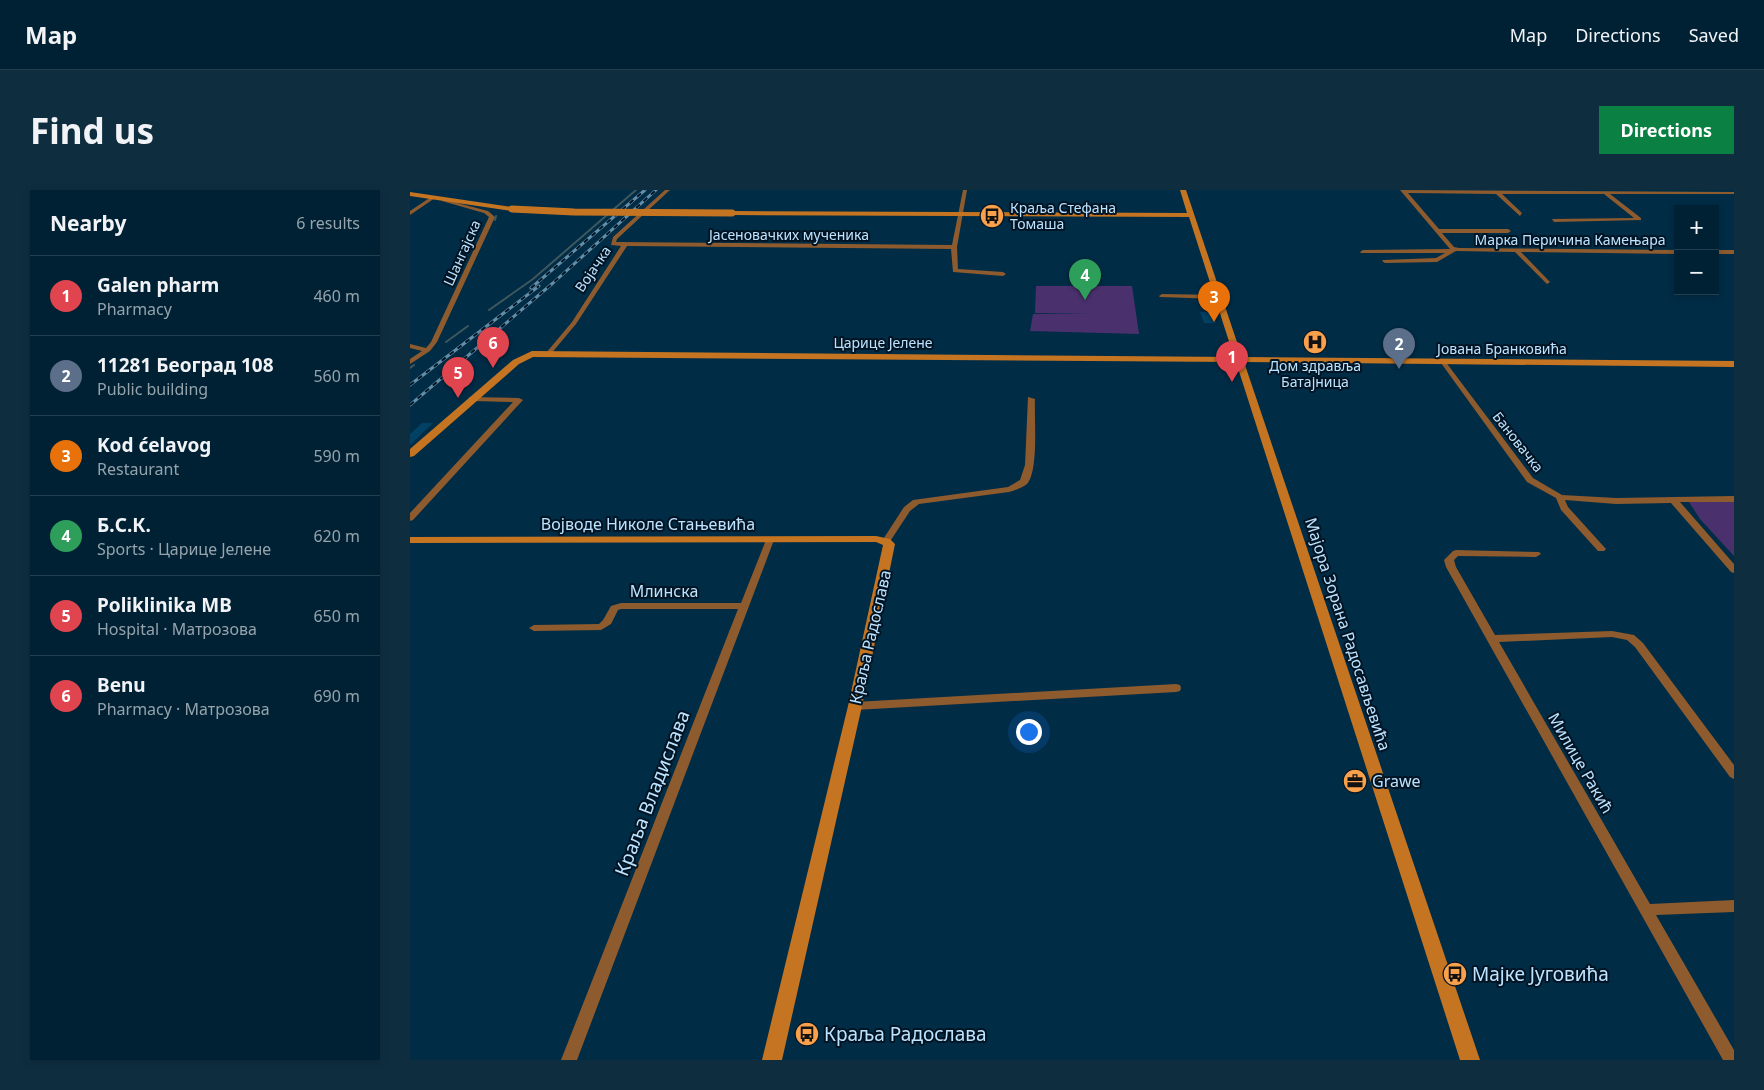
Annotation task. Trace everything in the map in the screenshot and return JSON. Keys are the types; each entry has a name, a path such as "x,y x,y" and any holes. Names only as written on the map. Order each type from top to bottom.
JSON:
{"main road":[{"name":"Мајора Зорана Радосављевића","path":"1183,190 1470,1060"},
{"name":"Шангајска","path":"410,194 444,200"},
{"path":"444,200 512,209 574,212 1192,216"},
{"name":"Царице Јелене","path":"472,399 527,355 1240,361"},
{"name":"Јована Бранковића","path":"1240,361 1734,364"},
{"path":"410,454 472,399"},
{"name":"Војводе Николе Стањевића","path":"410,540 876,539 886,541"},
{"name":"Краља Радослава","path":"772,1060 890,548 886,541"}],"street":[{"name":"Војачка","path":"548,354 574,323 624,246 612,243 668,190"},
{"path":"965,190 954,247 954,268 957,272 1003,274"},
{"path":"1403,191 1731,192"},
{"path":"1385,261 1437,260 1456,250 1436,231 1403,191"},
{"path":"1497,192 1520,214"},
{"path":"1554,220 1638,219 1604,192"},
{"path":"410,213 433,198"},
{"name":"Шангајска","path":"428,350 444,323 492,216 486,212 444,200"},
{"path":"1436,231 1508,230"},
{"name":"Јасеновачких мученика","path":"624,246 954,247"},
{"name":"Марка Перичина Камењара","path":"1363,252 1456,250 1674,252"},
{"path":"1517,251 1547,282"},
{"path":"1719,252 1734,252"},
{"path":"1162,296 1219,297"},
{"path":"410,346 428,350"},
{"path":"410,362 428,350"},
{"name":"Бановачка","path":"1443,362 1530,480 1560,497 1564,508 1600,549"},
{"path":"410,518 519,400 472,399"},
{"path":"886,541 907,509 916,502 1009,489 1019,486 1025,481 1030,463 1030,399"},
{"path":"1560,497 1606,500 1734,499"},
{"path":"1673,500 1734,570"},
{"name":"Краља Владислава","path":"569,1060 770,540"},
{"name":"Милице Ракић","path":"1536,554 1456,553 1449,560 1492,640 1731,1060"},
{"name":"Млинска","path":"534,628 601,627 607,622 614,608 621,606 745,606"},
{"path":"1492,640 1612,634 1630,637 1639,645 1734,774"},
{"path":"855,706 1176,688"},
{"path":"1646,910 1734,906"}],"shaded area":[{"path":"1036,286 1132,286 1139,334 1030,331 1033,314 1090,313 1035,313"},
{"path":"1734,501 1734,556 1700,519 1689,502"}],"building":[{"path":"1200,312 1212,312 1216,323 1204,323"},
{"path":"422,423 433,423 410,445 410,434"}],"waterway":[{"path":"489,310 533,279 636,190"},
{"path":"495,220 496,216"},
{"path":"446,342 468,326"},
{"path":"410,368 414,365"}],"railway":[{"path":"531,288 645,190"},
{"path":"410,405 553,283 656,190"},
{"path":"410,385 539,286"}],"place":[{"name":"Краља Стефана Томаша","path":"992,216"},
{"name":"Б.С.К.","path":"1085,300"},
{"name":"Kod ćelavog","path":"1214,322"},
{"name":"Дом здравља Батајница","path":"1315,342"},
{"name":"Benu","path":"493,368"},
{"name":"11281 Београд 108","path":"1399,369"},
{"name":"Galen pharm","path":"1232,382"},
{"name":"Poliklinika MB","path":"458,398"},
{"name":"Grawe","path":"1355,781"},
{"name":"Мајке Југовића","path":"1455,974"},
{"name":"Краља Радослава","path":"807,1034"}]}
